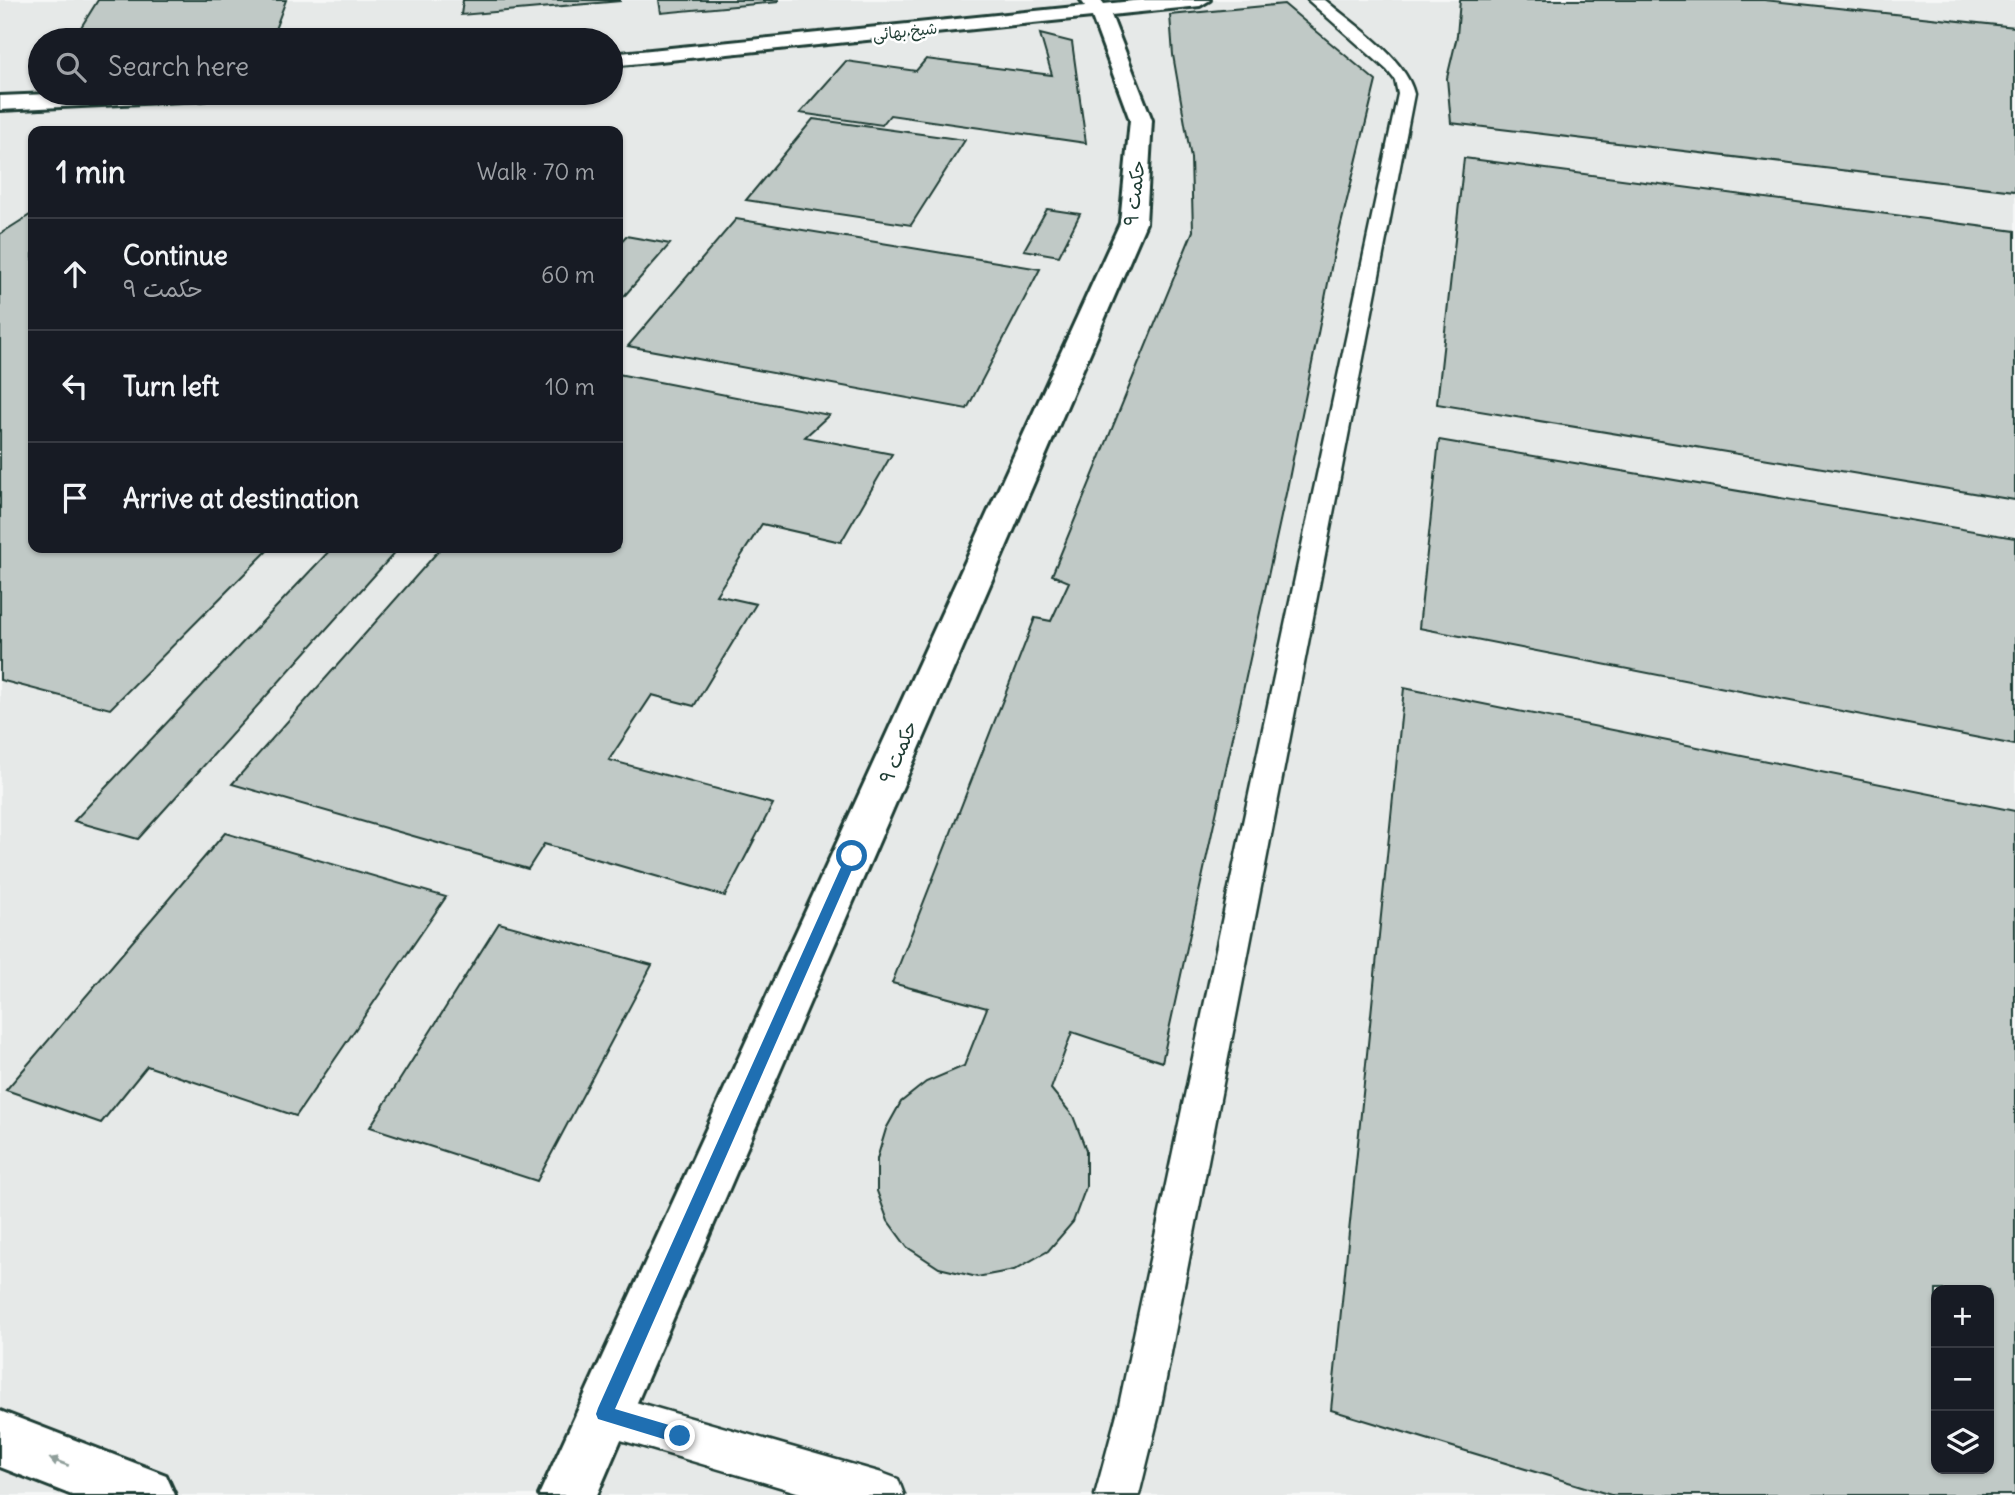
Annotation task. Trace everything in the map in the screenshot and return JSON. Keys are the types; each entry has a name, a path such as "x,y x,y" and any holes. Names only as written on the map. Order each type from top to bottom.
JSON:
{"street":[{"name":"شیخ بهائی","path":"623,59 1096,6 1200,0"},
{"name":"حکمت ۹","path":"568,1495 1133,223 1141,120 1096,6"},
{"path":"0,103 28,102"},
{"path":"0,1439 146,1495"}],"lane":[{"path":"1117,1495 1139,1410 1406,94 1403,80 1393,67 1316,0"},
{"path":"604,1414 882,1495"}],"shaded area":[{"path":"0,0 2015,0 2015,1495 0,1495"}],"building":[{"path":"98,0 286,0 276,28 80,28"},
{"path":"463,0 620,0 620,1 461,15"},
{"path":"659,0 778,0 778,2 661,13"},
{"path":"1460,0 1764,0 2015,27 2015,191 1451,123 1447,78 1457,36"},
{"path":"1284,4 1376,81 1334,253 1287,489 1162,1062 1072,1032 1051,1089 1073,1116 1086,1150 1086,1187 1073,1222 1048,1251 1014,1270 977,1277 939,1268 907,1247 888,1221 877,1191 877,1159 886,1129 901,1102 926,1082 964,1066 987,1008 892,983 1035,618 1051,621 1069,582 1052,575 1193,231 1191,158 1173,55 1170,15"},
{"path":"1040,34 1072,42 1086,143 890,115 882,125 800,113 846,61 916,71 926,59 1052,75"},
{"path":"813,119 965,140 911,225 746,200"},
{"path":"1464,158 2015,231 2015,500 1437,404"},
{"path":"1047,209 1080,214 1059,256 1024,250"},
{"path":"28,216 28,553 265,553 110,709 0,680 0,234"},
{"path":"736,219 1040,269 967,409 628,346"},
{"path":"626,236 670,244 623,297 623,239"},
{"path":"623,375 829,415 805,437 892,454 841,542 762,524 716,595 756,604 694,706 652,695 609,760 773,804 725,896 544,844 528,869 232,784 437,553 623,553"},
{"path":"1439,440 2015,538 2015,745 1419,628"},
{"path":"327,553 395,553 138,839 74,821"},
{"path":"1404,688 2015,811 2015,1495 1611,1495 1331,1410"},
{"path":"225,833 446,897 296,1116 147,1066 101,1123 6,1090"},
{"path":"499,923 652,965 537,1181 370,1127"}],"route":[{"path":"680,1436 604,1414 852,856"}]}
